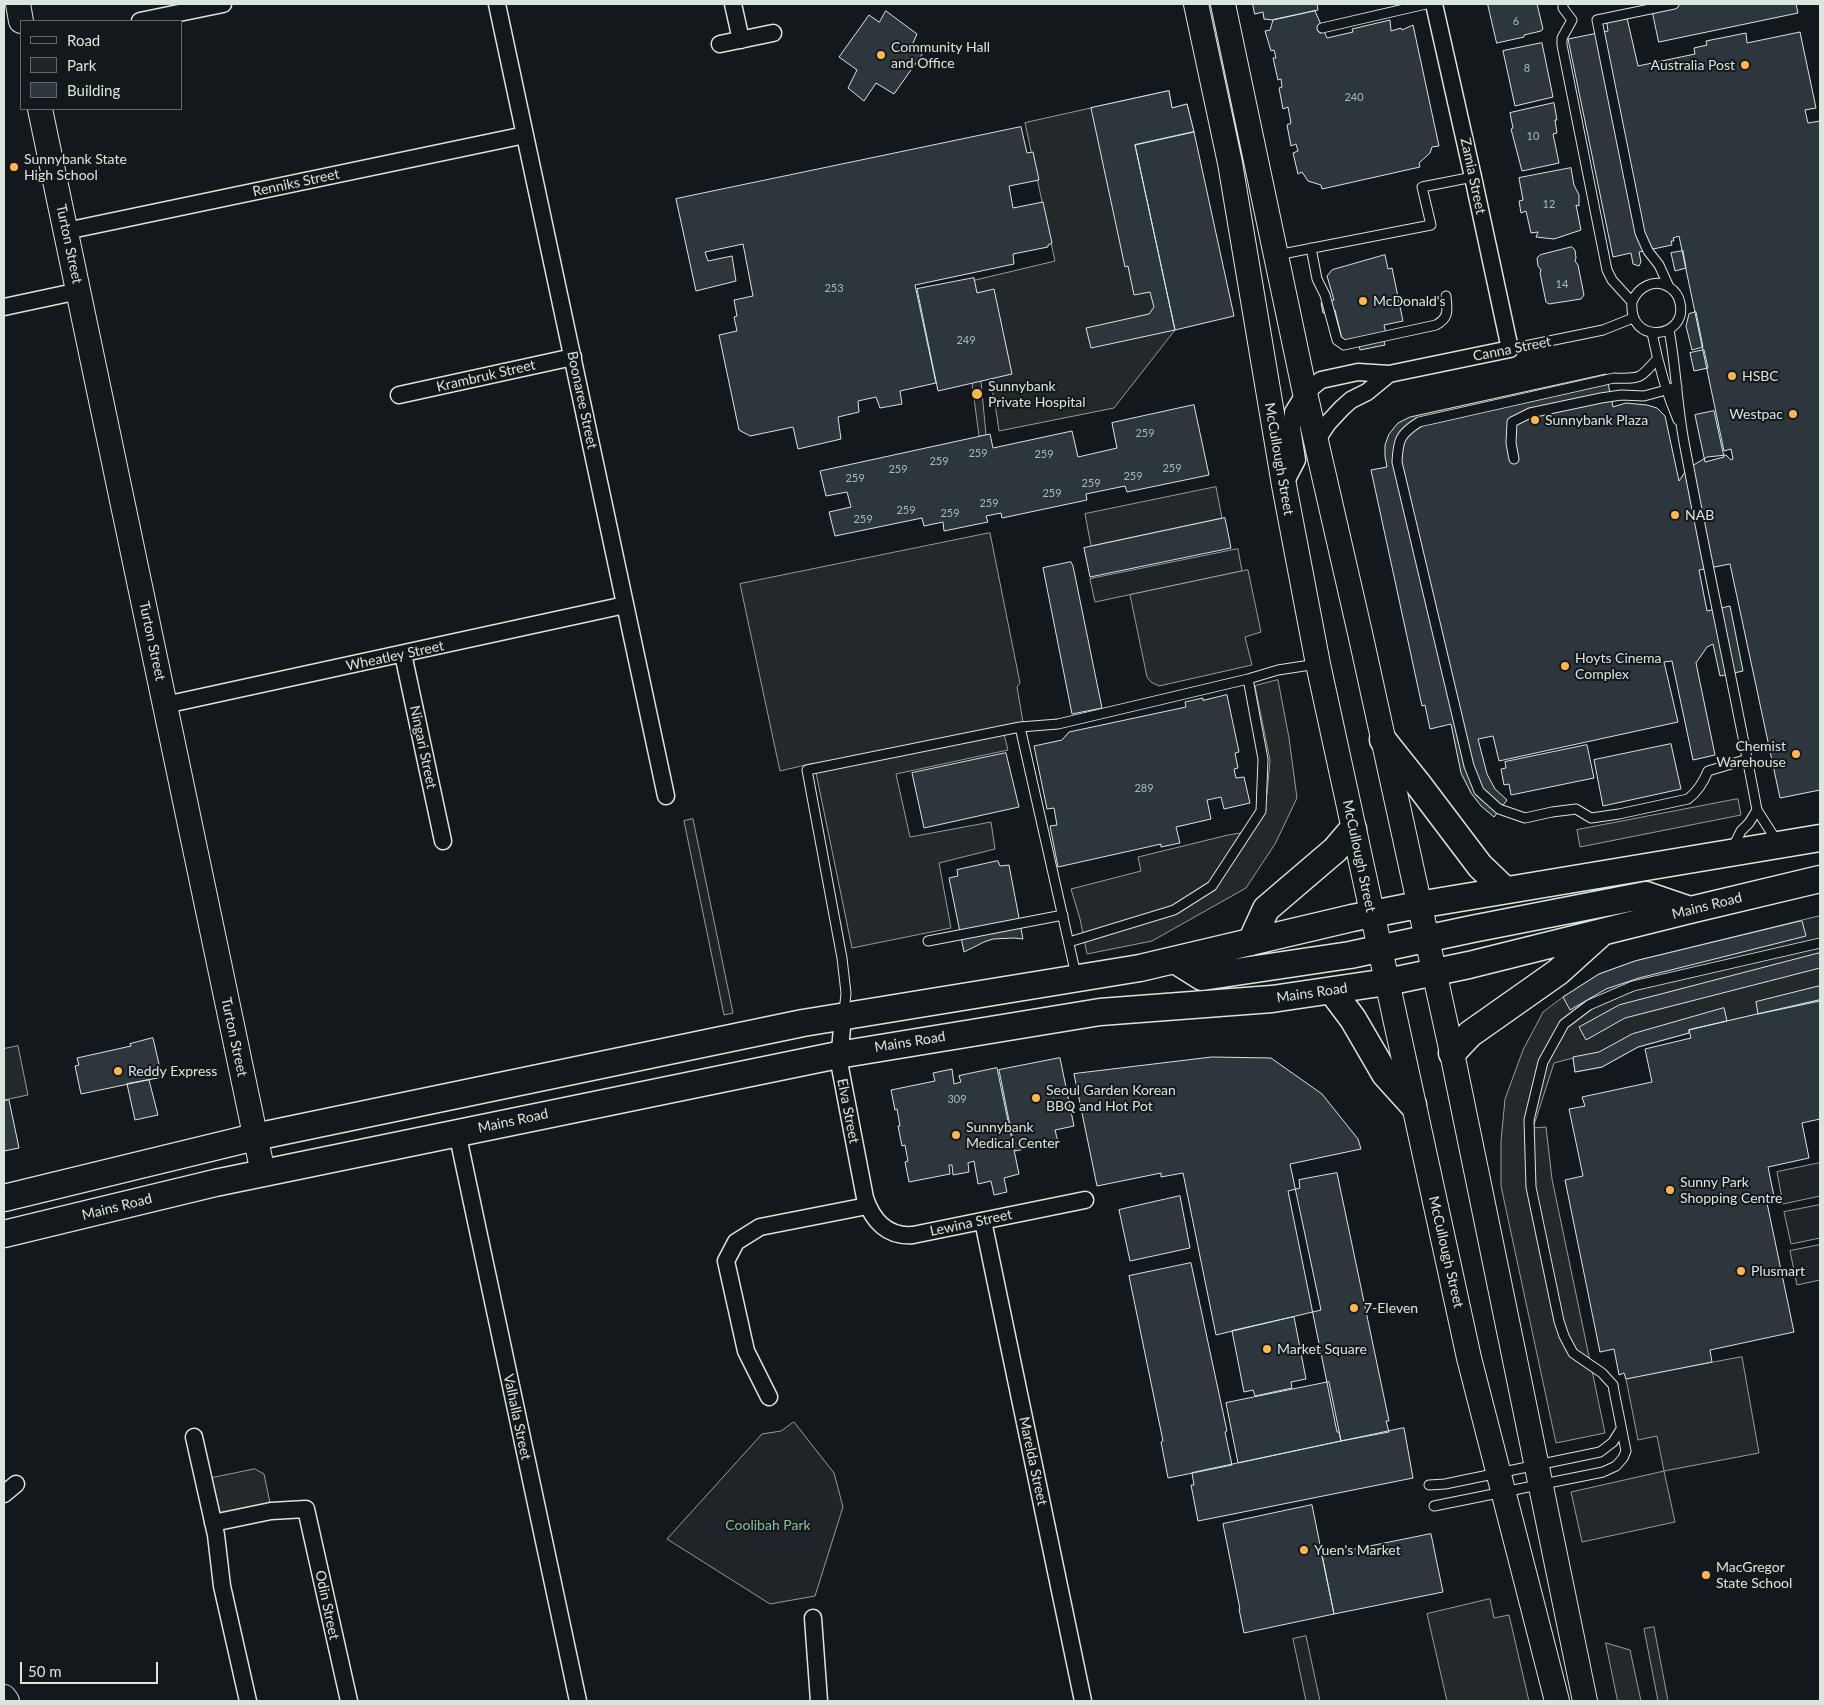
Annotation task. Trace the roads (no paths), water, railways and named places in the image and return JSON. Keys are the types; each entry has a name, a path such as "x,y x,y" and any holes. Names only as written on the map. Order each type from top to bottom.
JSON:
{"main road":[{"path":"18,4 21,20"},
{"name":"McCullough Street","path":"1196,4 1230,162 1284,485 1318,664 1353,829 1469,1358 1557,1701"},
{"path":"1223,4 1305,393 1360,633 1418,905 1452,1053 1585,1701"},
{"name":"Turton Street","path":"40,110 263,1173"},
{"path":"1383,740 1480,866 1505,890"},
{"path":"1251,942 1266,909 1335,850 1353,829"},
{"path":"4,1198 255,1137 843,1016 1077,979 1175,960 1418,905 1820,838"},
{"name":"Mains Road","path":"4,1234 263,1173 838,1055 1100,1012 1272,999 1386,982 1469,966 1820,879"},
{"path":"1175,960 1202,978 1340,957 1646,895 1690,910"},
{"path":"1452,1053 1470,1034 1558,972 1601,932"},
{"path":"1332,991 1353,1019 1385,1074 1413,1105"},
{"path":"4,1697 7,1701"}],"street":[{"path":"145,20 223,4"},
{"name":"Boonaree Street","path":"497,4 666,796"},
{"path":"733,4 740,40"},
{"name":"Zamia Street","path":"1434,4 1474,177 1510,349"},
{"path":"720,44 774,33"},
{"name":"Renniks Street","path":"66,232 525,134"},
{"path":"4,307 78,291"},
{"name":"Canna Street","path":"1284,485 1297,460 1292,428 1292,418 1296,406 1305,393 1321,380 1358,372 1389,374 1510,349"},
{"name":"Krambruk Street","path":"399,395 573,357"},
{"name":"Canna Street","path":"1316,441 1331,419 1346,404 1367,392 1389,374"},
{"name":"Wheatley Street","path":"165,705 625,605"},
{"name":"Ningari Street","path":"403,654 443,840"},
{"name":"Elva Street","path":"843,1016 838,1055 840,1073 867,1206"},
{"name":"Valhalla Street","path":"457,1132 578,1701"},
{"name":"Lewina Street","path":"867,1206 890,1232 897,1235 913,1235 1086,1200"},
{"path":"768,1398 746,1351 726,1261 736,1242 760,1227 867,1206"},
{"name":"Marelda Street","path":"982,1221 1083,1701"},
{"path":"194,1437 213,1523 222,1586 248,1701"},
{"name":"Odin Street","path":"213,1523 272,1511 306,1509 349,1701"},
{"path":"813,1618 819,1701"}],"lane":[{"path":"1322,28 1426,4"},
{"path":"1562,4 1572,20 1562,38 1562,45 1608,270 1612,280 1632,302"},
{"path":"1669,287 1657,284 1644,287 1638,291 1632,302 1631,310 1633,318 1641,328 1652,333 1661,333 1669,330 1679,319 1681,312 1679,298 1669,287 1659,265 1648,251 1640,233 1597,20 1674,4"},
{"path":"1277,255 1431,225 1422,187 1474,177"},
{"path":"1311,248 1317,279 1326,295 1337,340 1344,345 1436,325 1444,321 1448,313 1446,296"},
{"name":"Canna Street","path":"1510,349 1604,330 1633,318"},
{"path":"1669,330 1682,432 1705,556 1757,810 1780,846"},
{"path":"1652,333 1666,390 1682,432"},
{"path":"1621,396 1636,378 1644,374 1657,359"},
{"path":"1636,378 1614,378 1419,422 1400,437 1396,462 1469,766 1479,791 1499,808 1525,818 1576,809 1591,818 1688,799 1694,794 1708,771 1748,759"},
{"path":"1514,459 1511,443 1512,422 1530,413 1602,398 1644,396 1677,387"},
{"path":"843,1016 846,993 842,958 807,770 1020,727 1058,724 1248,680 1278,670 1318,664"},
{"path":"1069,942 1174,910 1212,886 1261,811 1263,759 1248,680"},
{"path":"1020,727 1077,979"},
{"path":"1729,854 1741,831 1749,823 1757,810"},
{"path":"928,941 1063,915"},
{"path":"1430,1485 1500,1483 1539,1474 1603,1472 1616,1466 1626,1451 1612,1386 1602,1373 1579,1358 1569,1346 1558,1321 1531,1188 1529,1120 1543,1062 1564,1024 1589,1005 1633,986 1820,943"},
{"path":"1434,1506 1500,1483 1539,1474 1600,1452 1613,1442 1620,1428"}],"place":[{"name":"Community Hall and Office","path":"881,55"},
{"name":"Australia Post","path":"1745,65"},
{"name":"Sunnybank State High School","path":"14,167"},
{"name":"McDonald's","path":"1363,301"},
{"name":"HSBC","path":"1732,376"},
{"name":"Sunnybank Private Hospital","path":"977,394"},
{"name":"Westpac","path":"1793,414"},
{"name":"Sunnybank Plaza","path":"1535,420"},
{"name":"NAB","path":"1675,515"},
{"name":"Hoyts Cinema Complex","path":"1565,666"},
{"name":"Chemist Warehouse","path":"1796,754"},
{"name":"Reddy Express","path":"118,1071"},
{"name":"Seoul Garden Korean BBQ and Hot Pot","path":"1036,1098"},
{"name":"Sunnybank Medical Center","path":"956,1135"},
{"name":"Sunny Park Shopping Centre","path":"1670,1190"},
{"name":"Plusmart","path":"1741,1271"},
{"name":"7-Eleven","path":"1354,1308"},
{"name":"Market Square","path":"1267,1349"},
{"name":"Yuen's Market","path":"1304,1550"},
{"name":"MacGregor State School","path":"1706,1575"}],"park label":[{"name":"Coolibah Park","path":"768,1525"}]}
